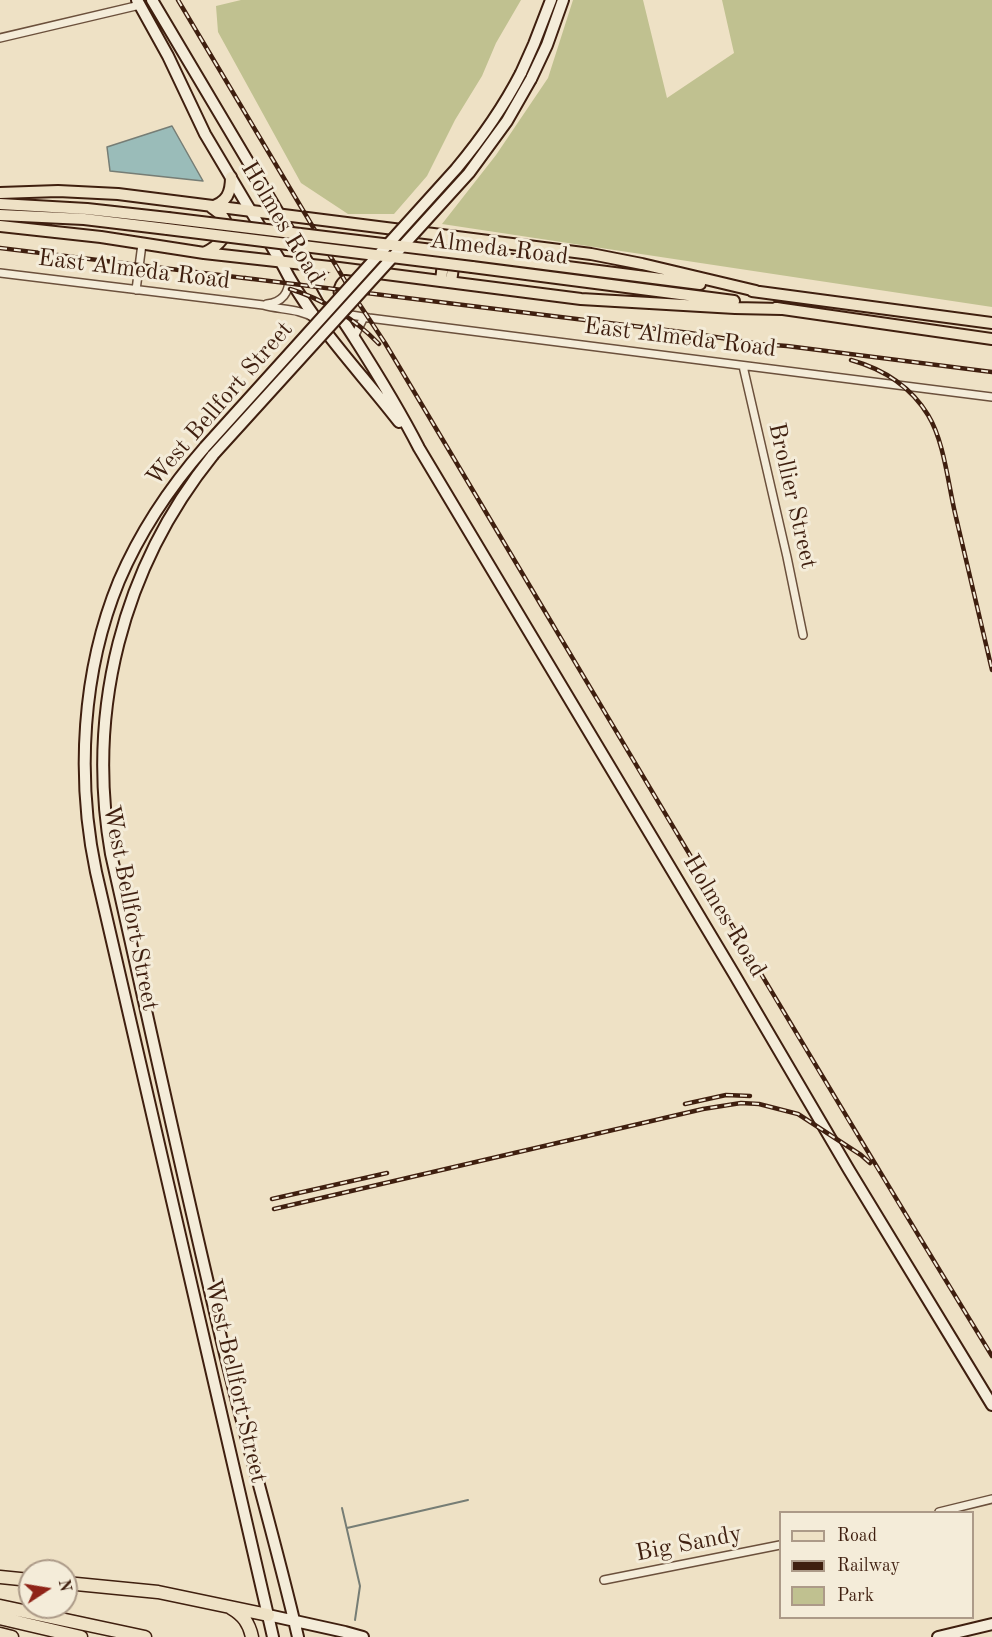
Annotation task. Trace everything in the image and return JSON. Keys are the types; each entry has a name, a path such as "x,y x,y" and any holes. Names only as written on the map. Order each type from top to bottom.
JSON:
{"highway":[{"path":"0,1577 18,1579"},
{"path":"78,1584 158,1592 268,1615"},
{"path":"226,1605 246,1620 252,1637"},
{"path":"0,1606 145,1637"},
{"path":"0,1618 81,1637"},
{"path":"0,1634 12,1637"}],"main road":[{"name":"West Bellfort Street","path":"298,1637 219,1330 108,836 103,774 105,714 118,642 142,573 209,451 480,140 521,74 551,0"},
{"name":"West Bellfort Street","path":"273,1637 92,852 85,775 85,739 91,682 98,648 120,580 150,521 176,483 209,451 469,173 501,130 531,79 547,45 563,0"},
{"name":"Holmes Road","path":"149,1 152,12 168,37 175,38 337,312 397,407 419,448 849,1170 992,1405"},
{"name":"Holmes Road","path":"149,1 168,56 202,128 289,278 316,320 419,448"},
{"path":"211,207 222,202 229,195 231,177"},
{"path":"0,193 83,191 609,257 756,291"},
{"name":"Almeda Road","path":"0,204 87,208 167,223 992,339"},
{"path":"204,253 221,242 226,231 222,216 211,207"},
{"name":"Almeda Road","path":"0,215 167,223 474,255 992,323"},
{"path":"0,226 101,237 204,253 600,300 782,309"},
{"path":"446,281 451,237"},
{"path":"328,296 329,282 335,272 343,268"},
{"path":"88,712 105,714"},
{"path":"150,1106 168,1104"},
{"path":"231,1456 250,1452"},
{"path":"268,1615 363,1637"},
{"path":"938,1637 992,1624"},
{"path":"348,1637 357,1637"}],"street":[{"path":"0,38 149,1"},
{"path":"136,290 142,244"},
{"name":"East Almeda Road","path":"0,273 263,304 271,304 283,298 287,292 289,278"},
{"name":"East Almeda Road","path":"263,304 276,309 304,313 316,320"},
{"name":"East Almeda Road","path":"337,312 992,397"},
{"path":"354,337 364,317"},
{"name":"Brollier Street","path":"743,366 803,635"},
{"path":"943,1511 992,1499"},
{"name":"Big Sandy","path":"604,1580 779,1545"}],"green space":[{"path":"241,0 521,0 427,176 394,214 348,214 301,183 218,32 216,6"},
{"path":"573,0 643,0 667,98 734,53 722,0 992,0 992,307 442,224 496,155 548,78"}],"water":[{"path":"172,126 203,181 110,171 107,147"}],"waterway":[{"path":"347,1528 468,1500"},
{"path":"342,1508 360,1586 355,1620"}],"railway":[{"path":"178,0 992,1356"},
{"path":"0,248 252,279"},
{"path":"245,278 992,372"},
{"path":"290,289 314,298 338,311 360,326 379,344"},
{"path":"851,360 874,368 895,380 921,405 933,425 945,463 992,670"},
{"path":"685,1104 726,1095 750,1096"},
{"path":"274,1209 703,1109 741,1103 759,1104 798,1114 870,1163"},
{"path":"272,1199 387,1173"}]}
